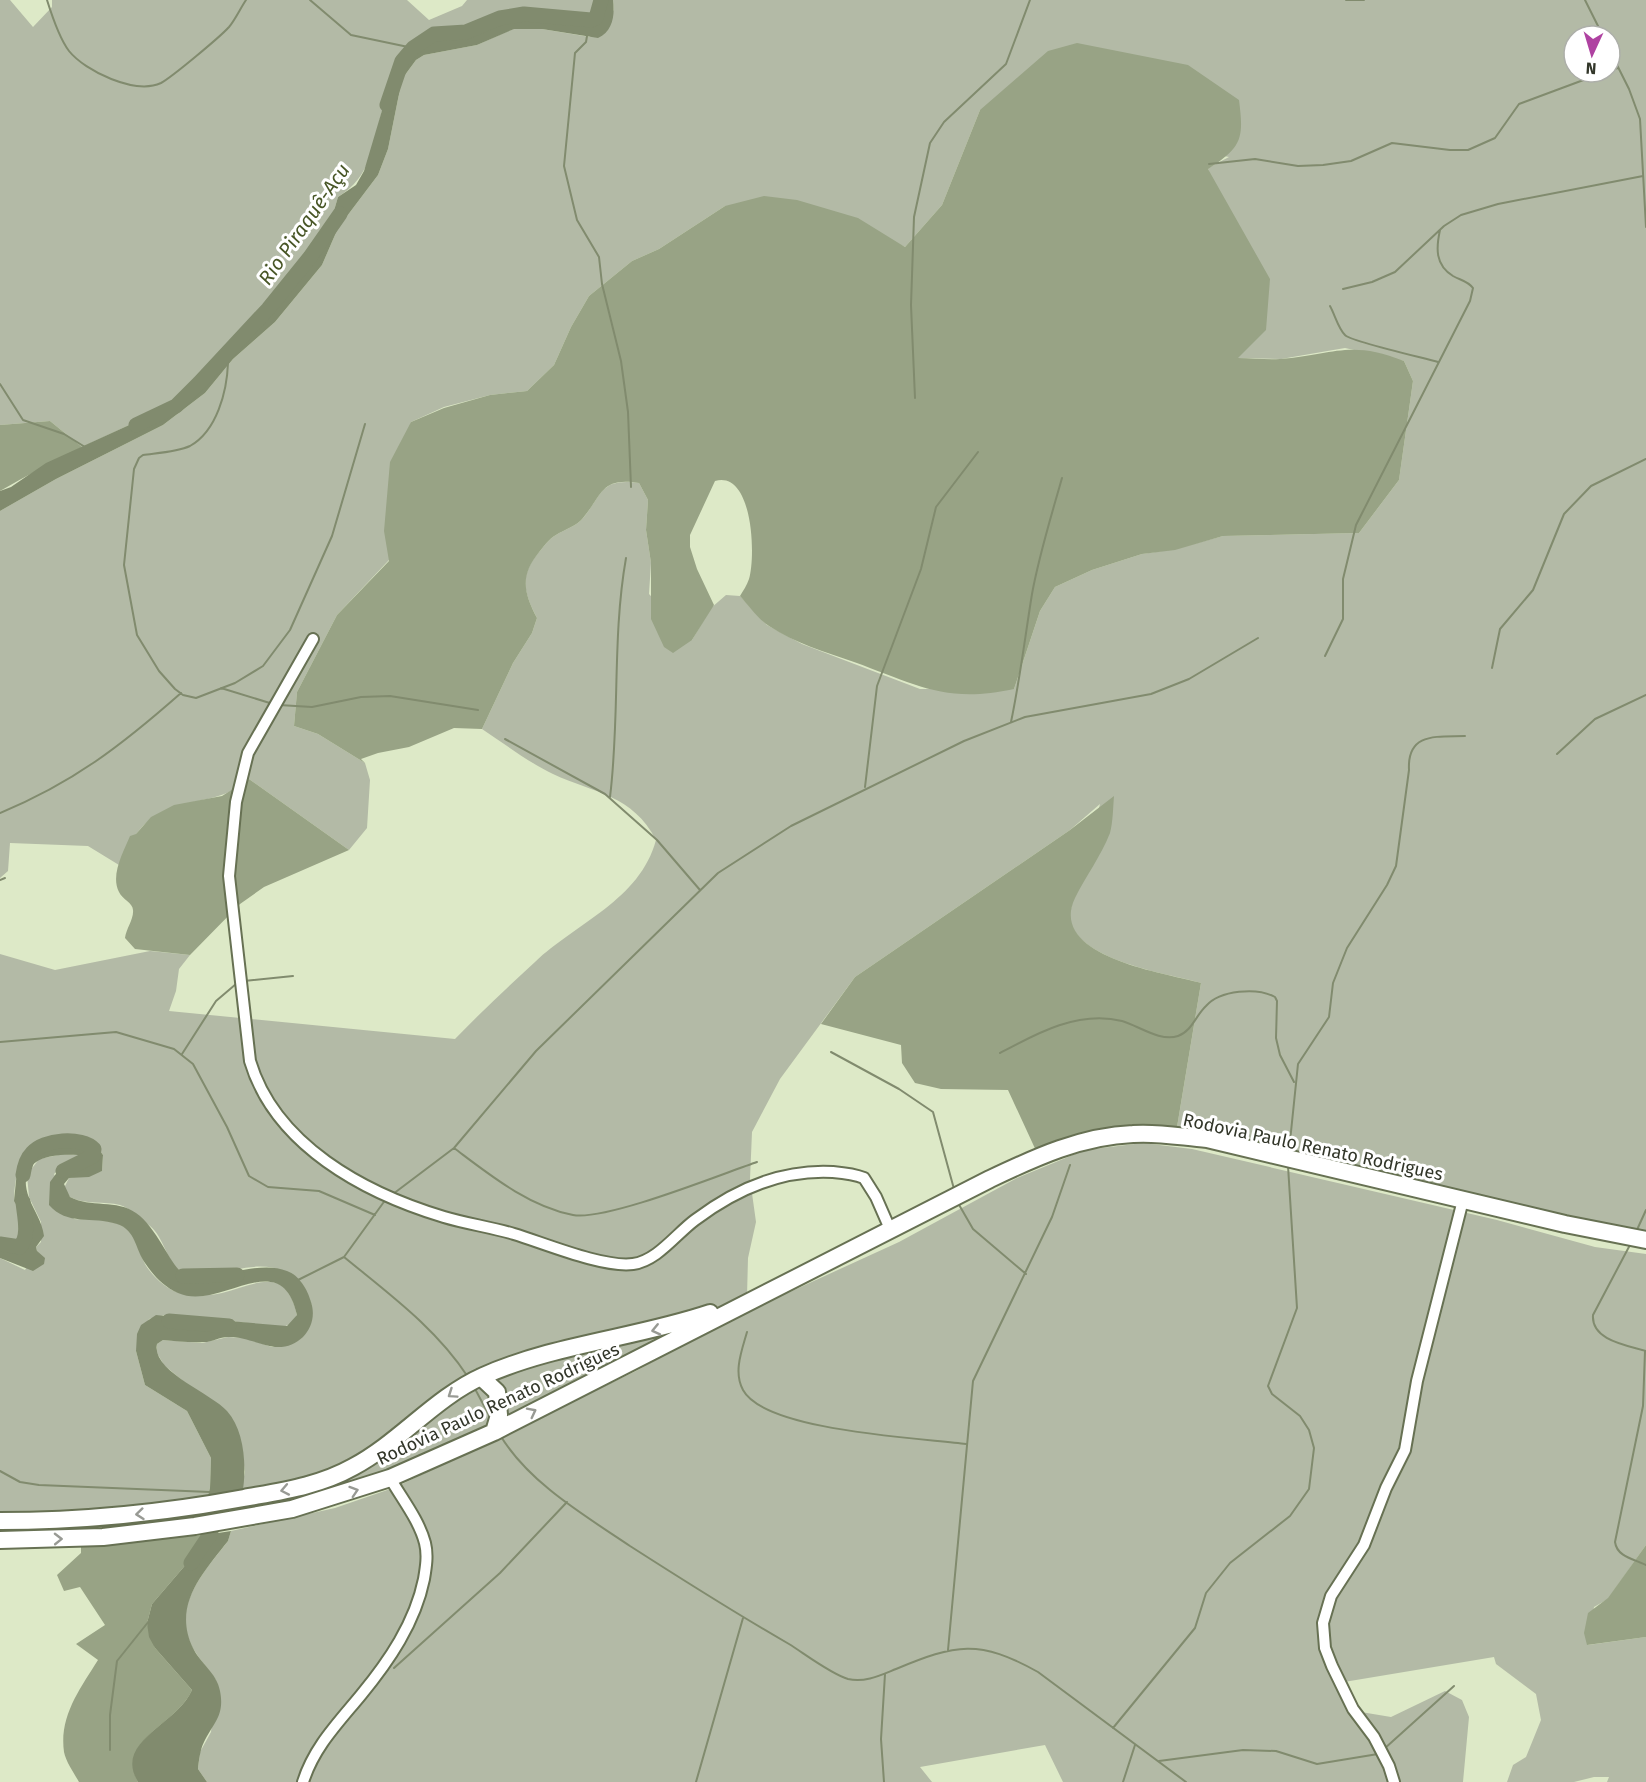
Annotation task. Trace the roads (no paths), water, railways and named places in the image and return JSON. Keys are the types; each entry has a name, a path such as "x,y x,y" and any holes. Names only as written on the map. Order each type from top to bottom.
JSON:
{"main road":[{"name":"Rodovia Paulo Renato Rodrigues","path":"0,1540 103,1537 195,1526 321,1502 390,1478 494,1432 672,1342 752,1298 990,1179 1059,1148 1132,1134 1207,1139 1463,1200 1646,1240"},
{"name":"Rodovia Paulo Renato Rodrigues","path":"0,1521 102,1518 198,1506 317,1483 354,1467 407,1431 440,1403 481,1377 538,1356 667,1327 752,1298"},
{"path":"481,1377 497,1392 499,1415 494,1432"}],"street":[{"path":"313,639 248,753 236,802 229,876 250,1061 255,1078 272,1107 302,1142 333,1165 397,1201 445,1217 512,1233 613,1263 634,1264 644,1260 694,1221 734,1194 761,1182 798,1172 845,1173 864,1178 876,1197 890,1229"},
{"path":"1394,1782 1389,1766 1374,1737 1353,1709 1332,1666 1324,1648 1323,1623 1331,1596 1364,1545 1386,1488 1405,1450 1422,1361 1463,1200"},
{"path":"303,1782 320,1744 363,1692 406,1630 421,1592 426,1566 426,1546 419,1527 390,1478"}],"waterway":[{"path":"47,0 62,40 76,59 111,79 138,86 161,83 185,65 224,32 246,0"},
{"path":"310,0 351,35 413,48"},
{"name":"Rio Piraquê-Açu","path":"387,105 402,61 413,48 434,34 466,32 500,18 524,14 591,20 596,18 601,0"},
{"path":"915,398 911,305 914,217 930,143 944,122 1006,64 1030,0"},
{"path":"1346,0 1364,0"},
{"path":"1585,0 1597,24"},
{"path":"587,36 586,42 575,53 564,166 577,220 599,257 602,284 621,361 628,412 631,487"},
{"path":"1622,75 1640,119 1646,227"},
{"path":"1209,164 1255,159 1298,166 1323,165 1351,161 1392,143 1468,150 1495,138 1519,104 1573,84"},
{"path":"1343,289 1372,282 1395,272 1444,226 1461,215 1498,204 1643,176"},
{"name":"Rio Piraquê-Açu","path":"136,425 176,406 199,383 268,309 310,257 340,214"},
{"path":"1325,656 1343,619 1343,579 1356,525 1470,301 1473,288 1447,272 1440,261 1438,256 1440,230"},
{"path":"1330,306 1340,329 1350,338 1438,362"},
{"path":"228,363 223,398 214,421 207,431 185,448 143,455 134,469 124,565 137,635 159,671 183,695 196,698 235,683 263,666 290,630 332,536 365,424"},
{"path":"0,384 23,420 64,434 85,447"},
{"path":"865,787 877,686 921,569 936,507 978,452"},
{"path":"1492,668 1500,629 1533,590 1564,514 1591,486 1646,459"},
{"path":"1011,722 1035,579 1062,478"},
{"path":"610,797 615,737 619,618 626,558"},
{"path":"393,1194 454,1148 536,1051 718,873 791,826 964,741 1025,717 1151,694 1189,679 1258,638"},
{"path":"221,688 273,704"},
{"path":"0,813 74,776 117,746 181,693"},
{"path":"1557,754 1595,719 1646,695"},
{"path":"279,705 312,707 361,697 390,696 478,710"},
{"path":"1289,1151 1298,1064 1329,1017 1333,983 1347,948 1387,885 1396,866 1413,749 1426,739 1465,736"},
{"path":"505,739 605,794 657,840 700,890"},
{"path":"0,880 5,878"},
{"path":"244,981 293,976"},
{"path":"182,1054 216,1001 236,984"},
{"path":"1000,1053 1059,1025 1090,1019 1106,1018 1122,1021 1164,1037 1178,1036 1190,1027 1202,1010 1212,1001 1229,993 1249,991 1267,994 1275,997 1277,1001 1276,1038 1280,1055 1294,1082"},
{"path":"0,1042 116,1032 174,1049 193,1064 227,1127 249,1176 268,1187 319,1191 375,1215"},
{"path":"831,1052 899,1089 933,1112 954,1189"},
{"name":"Rio Piraquê-Açu","path":"23,1175 30,1155 37,1148 53,1142 81,1142 94,1149 93,1156 63,1171"},
{"path":"454,1148 525,1197 540,1205 573,1215 589,1215 636,1204 757,1162"},
{"path":"948,1650 973,1381 1052,1217 1070,1165"},
{"path":"1113,1728 1195,1628 1206,1593 1230,1563 1290,1516 1309,1489 1314,1448 1309,1430 1300,1416 1272,1394 1268,1386 1297,1308 1288,1166"},
{"path":"298,1280 344,1257 386,1199"},
{"name":"Rio Piraquê-Açu","path":"0,1244 20,1247 23,1242 26,1225 23,1202"},
{"path":"958,1203 973,1229 1026,1274"},
{"path":"1636,1232 1646,1210"},
{"path":"1631,1243 1593,1315 1594,1323 1598,1330 1611,1340 1646,1351"},
{"path":"344,1257 427,1327 468,1377"},
{"name":"Rio Piraquê-Açu","path":"183,1276 237,1275"},
{"name":"Rio Piraquê-Açu","path":"169,1321 229,1326"},
{"path":"747,1332 739,1361 739,1376 743,1390 757,1404 781,1415 811,1424 881,1435 966,1444"},
{"path":"1645,1351 1643,1406 1615,1542 1616,1547 1623,1554 1646,1565"},
{"path":"474,1387 490,1417"},
{"path":"500,1435 526,1468 576,1510 834,1673 848,1679 861,1680 879,1676 935,1654 952,1650 983,1650 999,1654 1038,1672 1186,1782"},
{"path":"0,1471 20,1482 39,1485 210,1492"},
{"path":"394,1668 500,1573 567,1502"},
{"name":"Rio Piraquê-Açu","path":"191,1563 209,1536 218,1513"},
{"path":"696,1782 743,1618"},
{"path":"110,1750 110,1715 117,1661 149,1621"},
{"path":"884,1782 881,1739 885,1674"},
{"path":"1384,1749 1454,1686"},
{"path":"1123,1782 1135,1745"},
{"path":"1159,1761 1243,1750 1276,1751 1317,1764 1378,1754"}]}
